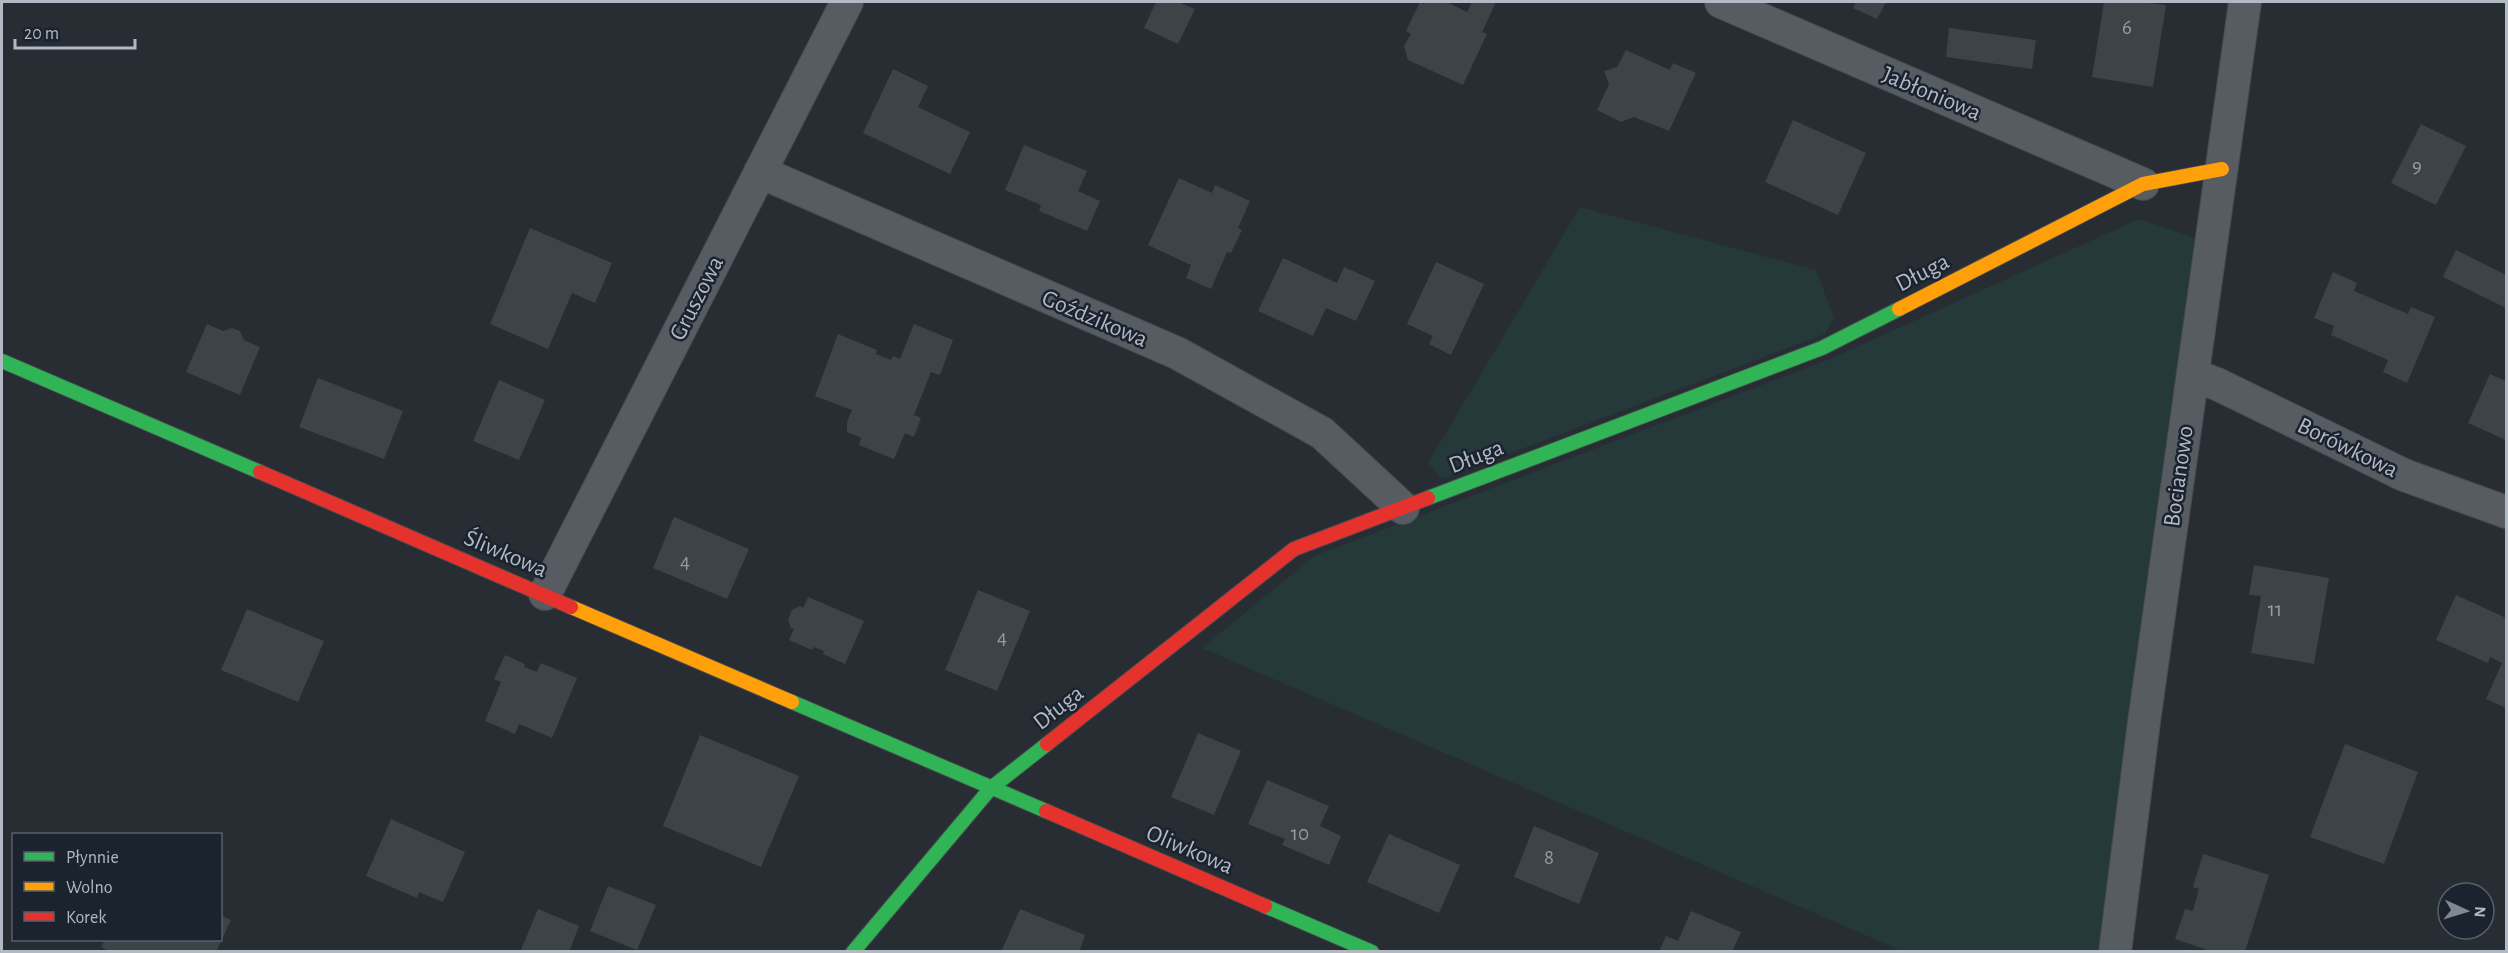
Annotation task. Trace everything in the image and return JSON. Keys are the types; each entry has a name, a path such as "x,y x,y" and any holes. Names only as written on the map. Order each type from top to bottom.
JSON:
{"street":[{"name":"Gruszowa","path":"545,594 847,2"},
{"name":"Jabłoniowa","path":"1721,2 2143,184"},
{"name":"Bocianowo","path":"2115,951 2245,2"},
{"name":"Długa","path":"853,951 991,788 1294,549 1822,348 2143,184 2222,169"},
{"name":"Goździkowa","path":"760,172 1177,353 1322,433 1403,508"},
{"name":"Śliwkowa","path":"2,361 991,788"},
{"name":"Borówkowa","path":"2193,375 2217,384 2404,475 2506,512"},
{"name":"Oliwkowa","path":"991,788 1372,951"}],"shaded area":[{"path":"1580,207 1816,270 1834,318 1825,334 1442,479 1428,463"},
{"path":"2139,219 2202,240 2108,951 1902,951 1202,648 1314,556 1830,359"}],"building":[{"path":"1156,2 1178,2 1195,9 1178,44 1144,28"},
{"path":"1420,2 1424,4 1425,2 1449,2 1467,12 1472,2 1496,2 1482,32 1487,34 1463,85 1408,60 1404,46 1411,34 1406,31"},
{"path":"1856,2 1886,2 1877,19 1853,8"},
{"path":"2104,2 2166,5 2153,87 2092,77"},
{"path":"1949,28 2036,40 2032,69 1946,57"},
{"path":"1626,50 1670,70 1673,63 1696,73 1669,131 1634,117 1621,122 1597,110 1609,84 1604,71 1617,67"},
{"path":"893,69 928,86 918,107 970,132 950,174 863,133"},
{"path":"1793,120 1866,153 1838,215 1765,182"},
{"path":"2421,124 2466,146 2436,205 2391,183"},
{"path":"1024,145 1087,171 1078,191 1100,201 1087,231 1039,211 1041,205 1005,190"},
{"path":"1179,178 1212,193 1215,185 1250,201 1238,228 1242,230 1231,253 1227,252 1211,289 1186,278 1191,265 1148,245"},
{"path":"530,228 612,263 595,303 572,293 548,349 490,324"},
{"path":"2456,250 2506,275 2506,308 2443,277"},
{"path":"1283,258 1337,283 1344,267 1375,281 1356,321 1326,308 1313,336 1258,311"},
{"path":"1436,262 1484,284 1451,355 1429,344 1433,336 1407,324"},
{"path":"2333,272 2357,283 2354,291 2408,314 2411,307 2435,317 2407,383 2383,372 2388,360 2331,335 2334,326 2314,318"},
{"path":"207,324 223,331 232,328 240,331 244,340 260,347 240,395 186,372"},
{"path":"914,324 953,340 940,375 931,372 914,415 921,418 914,437 905,433 894,459 859,445 861,438 847,432 847,422 852,410 815,396 838,334 877,350 876,354 891,360 893,356 900,359"},
{"path":"2490,374 2506,381 2506,440 2468,423"},
{"path":"318,378 403,411 384,459 299,427"},
{"path":"499,380 545,400 519,460 473,441"},
{"path":"674,517 749,549 727,599 653,568"},
{"path":"2254,565 2329,578 2314,664 2251,653 2261,596 2249,595"},
{"path":"978,590 1030,611 997,691 945,670"},
{"path":"2456,595 2506,618 2506,708 2486,699 2502,663 2490,657 2488,663 2436,640"},
{"path":"808,597 864,621 845,664 823,654 824,651 814,647 812,650 789,640 794,629 791,628 788,620 792,610 800,606 803,608"},
{"path":"247,609 324,641 298,702 221,670"},
{"path":"505,655 537,672 541,663 577,678 552,738 519,724 515,734 485,721 501,682 494,679"},
{"path":"1198,733 1241,751 1214,815 1171,797"},
{"path":"700,735 799,776 761,867 663,826"},
{"path":"2345,744 2418,772 2384,864 2310,837"},
{"path":"1267,780 1329,806 1320,826 1341,836 1329,865 1282,845 1285,839 1248,824"},
{"path":"391,819 465,852 443,902 419,892 417,898 366,876"},
{"path":"1534,826 1599,853 1579,904 1514,877"},
{"path":"1389,834 1460,865 1439,913 1367,882"},
{"path":"2203,854 2269,875 2245,952 2213,952 2175,939 2185,909 2193,911 2199,889 2193,887"},
{"path":"608,886 656,905 637,950 590,931"},
{"path":"538,909 579,926 569,952 520,952"},
{"path":"1020,909 1085,935 1079,952 1001,952"},
{"path":"1691,911 1741,932 1732,952 1659,952 1666,936 1678,941"},
{"path":"222,916 231,920 222,939"},
{"path":"104,941 221,941 216,952 110,952 101,947"}],"traffic: fast":[{"path":"1428,498 1822,348 1899,309"},
{"path":"2,361 260,472"},
{"path":"792,702 1046,811"},
{"path":"853,952 991,788 1047,744"},
{"path":"1265,906 1372,952"}],"traffic: slow":[{"path":"1899,309 2143,184 2222,169"},
{"path":"571,607 792,702"}],"traffic: jam":[{"path":"260,472 571,607"},
{"path":"1047,744 1294,549 1428,498"},
{"path":"1046,811 1265,906"}]}
